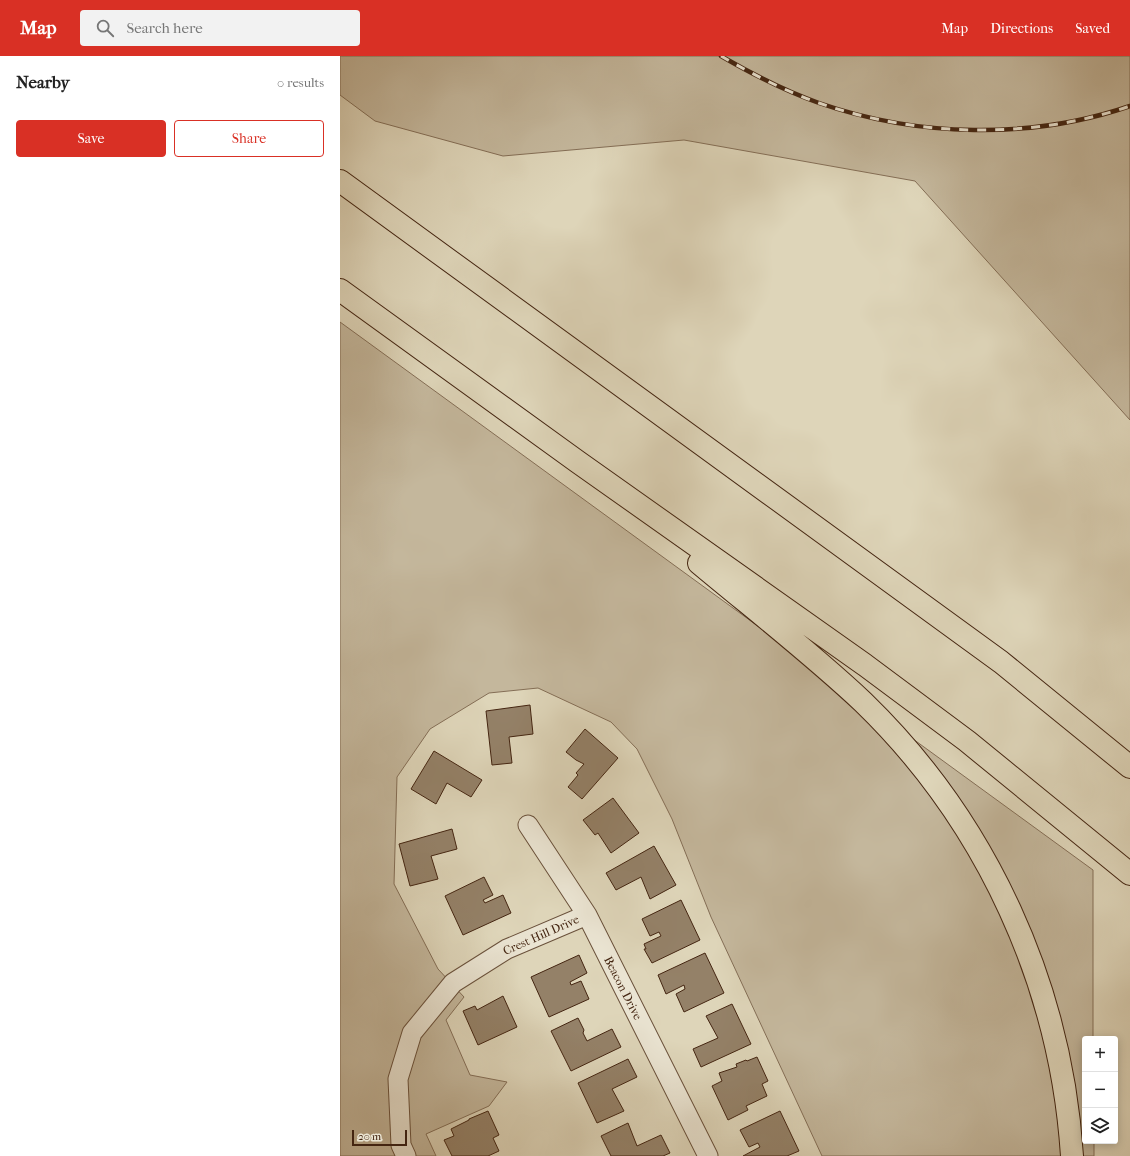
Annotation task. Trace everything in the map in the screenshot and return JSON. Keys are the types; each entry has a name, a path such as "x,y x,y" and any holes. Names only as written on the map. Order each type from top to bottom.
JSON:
{"highway":[{"path":"340,181 1001,662 1081,725 1130,767"},
{"path":"340,290 578,462 865,665 967,741 1130,874"},
{"path":"578,462 827,670 864,703 924,769 954,810 998,882 1019,927 1038,979 1055,1036 1066,1090 1072,1156"}],"street":[{"name":"Beacon Drive","path":"528,825 587,915 708,1156"},
{"name":"Crest Hill Drive","path":"406,1156 401,1145 398,1079 412,1033 453,984 507,949 587,915"}],"shaded area":[{"path":"340,56 1130,56 1130,420 915,181 684,140 503,156 375,121 340,95"},
{"path":"340,322 1093,870 1093,1036 1082,1036 1082,1144 1094,1144 1094,1156 822,1156 711,917 672,819 637,749 611,722 538,688 489,693 430,729 397,777 394,884 438,969 464,997 446,1020 470,1075 507,1082 489,1106 426,1134 436,1156 340,1156"}],"building":[{"path":"530,705 533,734 509,737 512,763 492,765 486,711"},
{"path":"585,729 618,758 582,799 568,787 578,775 576,773 584,764 566,752"},
{"path":"434,751 482,780 471,797 447,783 436,804 411,789"},
{"path":"613,798 639,833 611,853 598,833 595,835 583,820"},
{"path":"452,829 457,849 431,856 438,879 410,886 399,844"},
{"path":"654,846 676,885 650,899 641,877 616,890 606,873"},
{"path":"484,877 493,895 483,900 485,903 503,895 511,913 463,935 445,896"},
{"path":"681,900 700,940 652,963 644,949 646,949 644,944 661,936 659,932 650,936 642,919"},
{"path":"705,953 724,993 684,1012 676,994 685,989 684,985 666,994 658,975"},
{"path":"579,955 587,973 570,982 571,985 581,981 589,999 549,1017 531,977"},
{"path":"503,996 517,1027 478,1045 463,1011 475,1006 477,1010"},
{"path":"732,1004 751,1044 701,1067 693,1049 718,1038 706,1016"},
{"path":"578,1018 584,1030 583,1033 587,1041 612,1029 621,1047 571,1071 551,1031"},
{"path":"757,1057 768,1081 762,1084 767,1096 746,1106 748,1110 728,1120 712,1086 722,1081 719,1073 737,1067 736,1064"},
{"path":"628,1059 637,1077 612,1089 624,1111 597,1123 578,1083"},
{"path":"488,1111 499,1135 493,1138 499,1151 488,1156 452,1156 444,1140 454,1136 451,1129"},
{"path":"780,1111 799,1151 787,1156 743,1156 760,1147 758,1143 749,1147 740,1130"},
{"path":"628,1123 637,1146 661,1135 670,1153 663,1156 611,1156 601,1136"}],"railway":[{"path":"721,56 769,82 819,103 856,114 895,123 934,128 974,130 1014,129 1053,125 1092,117 1130,106"}]}
